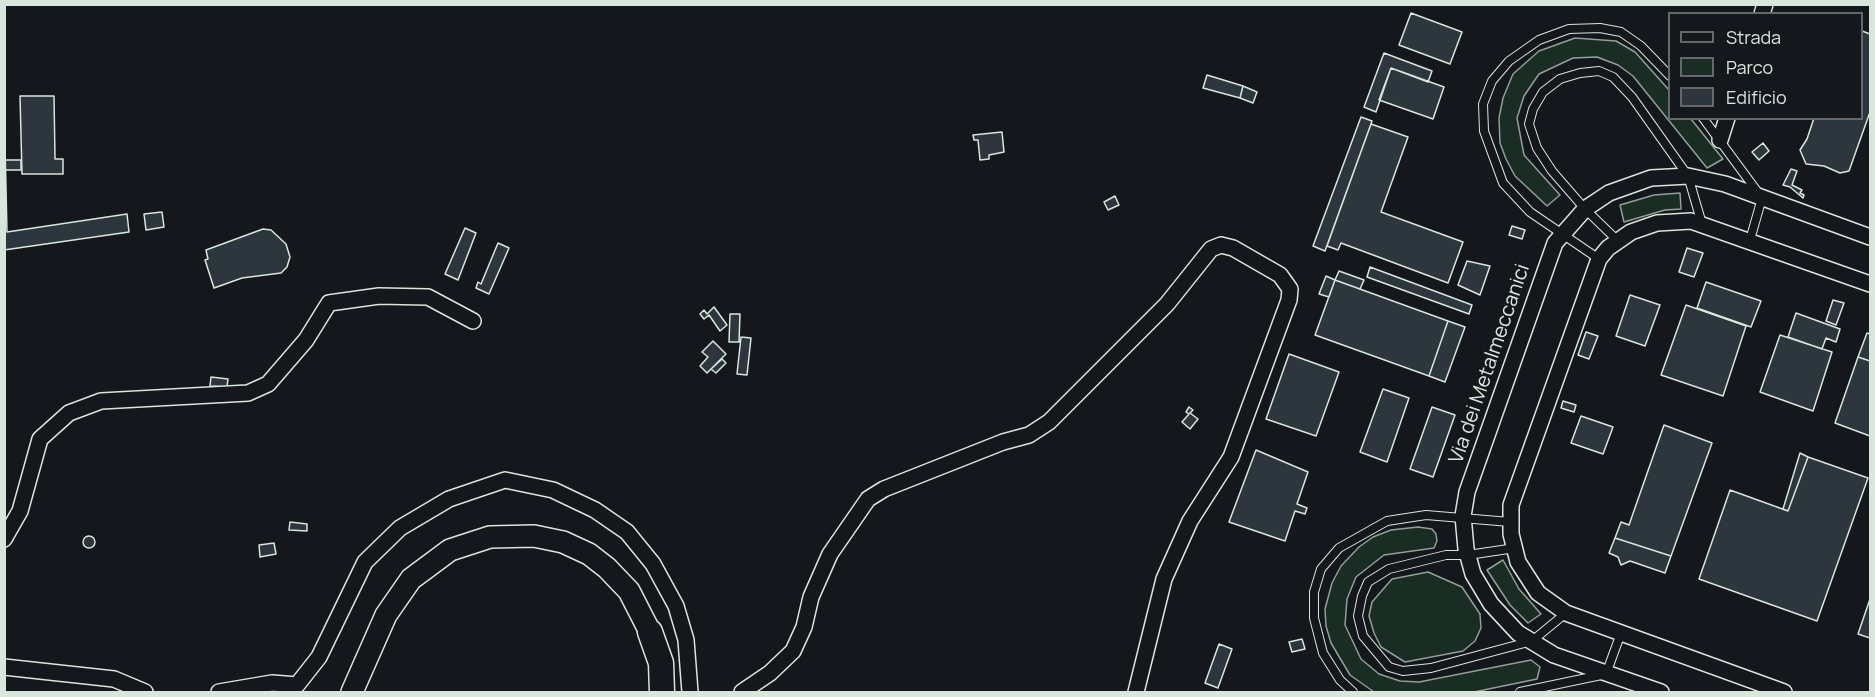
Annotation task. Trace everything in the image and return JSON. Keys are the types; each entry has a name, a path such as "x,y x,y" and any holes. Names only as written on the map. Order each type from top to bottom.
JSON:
{"highway":[{"path":"648,693 650,632"},
{"path":"650,632 661,663 662,693"}],"main road":[{"path":"352,693 386,615 418,573 450,550 475,540 518,535 550,539 589,555 624,585 637,604 650,632"}],"street":[{"path":"1720,140 1726,120"},
{"name":"Via dei Metalmeccanici","path":"1661,693 1554,655 1518,633 1491,604 1473,574 1468,555 1463,516 1467,492 1555,243 1585,209 1609,194 1651,178 1688,176 1725,184 1870,237"},
{"path":"1784,693 1566,613 1538,593 1518,562 1510,522 1511,505 1599,259 1631,232 1657,223 1697,223 1870,284"},
{"path":"742,693 770,673 793,651 804,627 811,597 830,554 868,499 895,485 1003,442 1029,435 1049,422 1167,304 1211,249 1221,245 1233,248 1280,275 1290,289 1289,300 1231,457 1190,521 1164,579 1137,693"},
{"path":"4,539 20,511 40,439 69,413 101,401 248,393 268,384 306,340 329,303 379,296 428,297 473,321"},
{"path":"219,693 272,683 297,685 319,657 365,562 372,555 400,528 448,499 505,480 553,490 595,510 627,532 653,564 676,606 686,640 690,693"},
{"path":"4,667 114,679 145,693"}],"lane":[{"path":"1599,259 1530,212 1503,183 1484,130 1483,104 1492,81 1509,61 1539,40 1569,30 1600,28 1621,32 1634,41 1668,74"},
{"path":"1618,241 1585,209 1552,171 1537,148 1529,124 1533,109 1543,92 1560,79 1599,71 1613,77 1632,97 1688,176 1697,223"},
{"path":"1705,120 1762,198 1750,240"},
{"path":"1353,693 1340,680 1323,653 1314,618 1314,592 1321,569 1339,548 1387,521 1426,515 1463,516 1510,522"},
{"path":"1515,549 1468,555 1446,555 1389,569 1368,582 1362,596 1358,616 1363,636 1375,654 1389,667 1403,671 1431,668 1532,641 1566,613"},
{"path":"1520,693 1606,674 1621,633"}],"green space":[{"path":"1575,38 1616,41 1635,52 1668,89 1668,120 1633,76 1618,65 1597,57 1573,58 1539,74 1524,96 1517,118 1524,155 1560,195 1547,206 1515,176 1500,143 1499,118 1503,98 1513,74 1539,51"},
{"path":"1668,120 1692,120 1723,159 1707,168"},
{"path":"1680,193 1681,209 1665,210 1624,222 1620,205 1654,195"},
{"path":"1418,527 1432,529 1436,534 1437,541 1434,548 1384,555 1356,577 1347,599 1345,625 1361,659 1379,674 1400,681 1419,682 1531,660 1540,667 1537,679 1474,692 1374,692 1350,675 1331,643 1326,626 1325,609 1332,583 1341,566 1359,547 1373,537 1391,530"},
{"path":"1503,560 1519,589 1541,614 1528,623 1510,605 1487,570"},
{"path":"1428,572 1462,587 1480,614 1481,628 1475,641 1463,651 1405,662 1381,647 1369,616 1372,602 1392,579"}],"building":[{"path":"1411,13 1462,32 1450,64 1399,45"},
{"path":"1863,31 1870,34 1870,112 1849,171 1840,173 1824,166 1806,164 1800,150 1807,139 1813,120 1863,120"},
{"path":"1384,53 1432,71 1428,82 1391,68 1376,112 1364,107"},
{"path":"1391,68 1444,87 1433,119 1379,100"},
{"path":"1207,75 1243,86 1240,98 1203,88"},
{"path":"1243,86 1257,92 1253,103 1240,98"},
{"path":"20,96 54,96 55,159 63,159 63,174 22,174"},
{"path":"4,102 7,232 127,214 129,232 4,250"},
{"path":"1361,117 1372,121 1325,251 1313,246"},
{"path":"1371,124 1408,137 1381,212 1463,242 1448,283 1341,243 1338,250 1327,246"},
{"path":"1002,132 1004,152 989,155 989,159 980,160 978,140 974,140 973,135"},
{"path":"1763,143 1769,151 1759,160 1752,152"},
{"path":"5,160 21,160 21,170 5,170"},
{"path":"1791,169 1797,171 1792,185 1802,190 1800,193 1804,195 1803,198 1790,187 1783,185"},
{"path":"1115,196 1119,205 1108,210 1104,202"},
{"path":"162,212 164,227 146,230 144,214"},
{"path":"1512,226 1525,230 1522,239 1509,235"},
{"path":"465,228 476,233 458,280 445,274"},
{"path":"263,229 271,230 286,244 290,257 287,267 281,273 242,278 214,288 205,260 208,259 206,250"},
{"path":"498,243 509,248 489,294 476,288 478,282 481,284"},
{"path":"1687,248 1703,253 1694,277 1679,272"},
{"path":"1467,261 1490,266 1480,295 1458,285"},
{"path":"1370,267 1472,305 1469,314 1367,277"},
{"path":"1339,271 1364,280 1360,289 1335,280"},
{"path":"1326,276 1335,280 1329,297 1319,294"},
{"path":"1335,280 1448,321 1429,376 1315,335"},
{"path":"1706,282 1761,301 1751,327 1697,308"},
{"path":"1630,295 1660,305 1645,346 1616,336"},
{"path":"1833,300 1844,303 1836,325 1826,321"},
{"path":"1686,305 1746,326 1723,396 1661,375"},
{"path":"714,307 727,325 720,331 709,315 704,319 700,314 704,310 707,314"},
{"path":"1796,313 1840,329 1836,342 1826,338 1822,349 1788,337"},
{"path":"730,314 740,314 739,342 729,342"},
{"path":"1448,321 1465,327 1445,382 1429,376"},
{"path":"1586,332 1598,336 1589,359 1578,355"},
{"path":"1867,333 1870,334 1870,361 1858,357"},
{"path":"1780,335 1832,352 1813,411 1760,392"},
{"path":"741,337 751,338 747,375 737,374"},
{"path":"713,341 726,354 707,373 700,366 708,357 702,352"},
{"path":"1289,354 1339,372 1316,436 1266,419"},
{"path":"1858,357 1870,361 1870,436 1835,423"},
{"path":"722,359 726,363 716,373 711,369"},
{"path":"211,377 228,379 227,387 210,386"},
{"path":"1383,389 1409,398 1387,462 1360,452"},
{"path":"1563,401 1576,405 1574,412 1561,408"},
{"path":"1189,407 1193,410 1190,413 1198,419 1190,429 1182,422 1189,414 1186,412"},
{"path":"1432,407 1455,415 1433,477 1410,469"},
{"path":"1581,416 1613,427 1603,454 1571,443"},
{"path":"1664,425 1712,443 1671,556 1615,538 1621,522 1629,525"},
{"path":"1256,450 1308,472 1297,504 1307,508 1305,514 1295,511 1285,541 1229,522"},
{"path":"1800,453 1808,457 1788,511 1783,509"},
{"path":"1808,457 1868,478 1817,621 1699,579 1730,490 1788,511"},
{"path":"290,522 307,524 307,531 289,530"},
{"path":"89,536 95,542 89,548 83,542"},
{"path":"1615,538 1671,556 1665,573 1630,561 1621,565 1618,557 1609,553"},
{"path":"274,543 276,554 260,557 259,545"},
{"path":"1870,599 1870,638 1858,634"},
{"path":"1302,639 1305,649 1292,652 1289,642"},
{"path":"1219,644 1232,649 1218,688 1205,683"}]}
